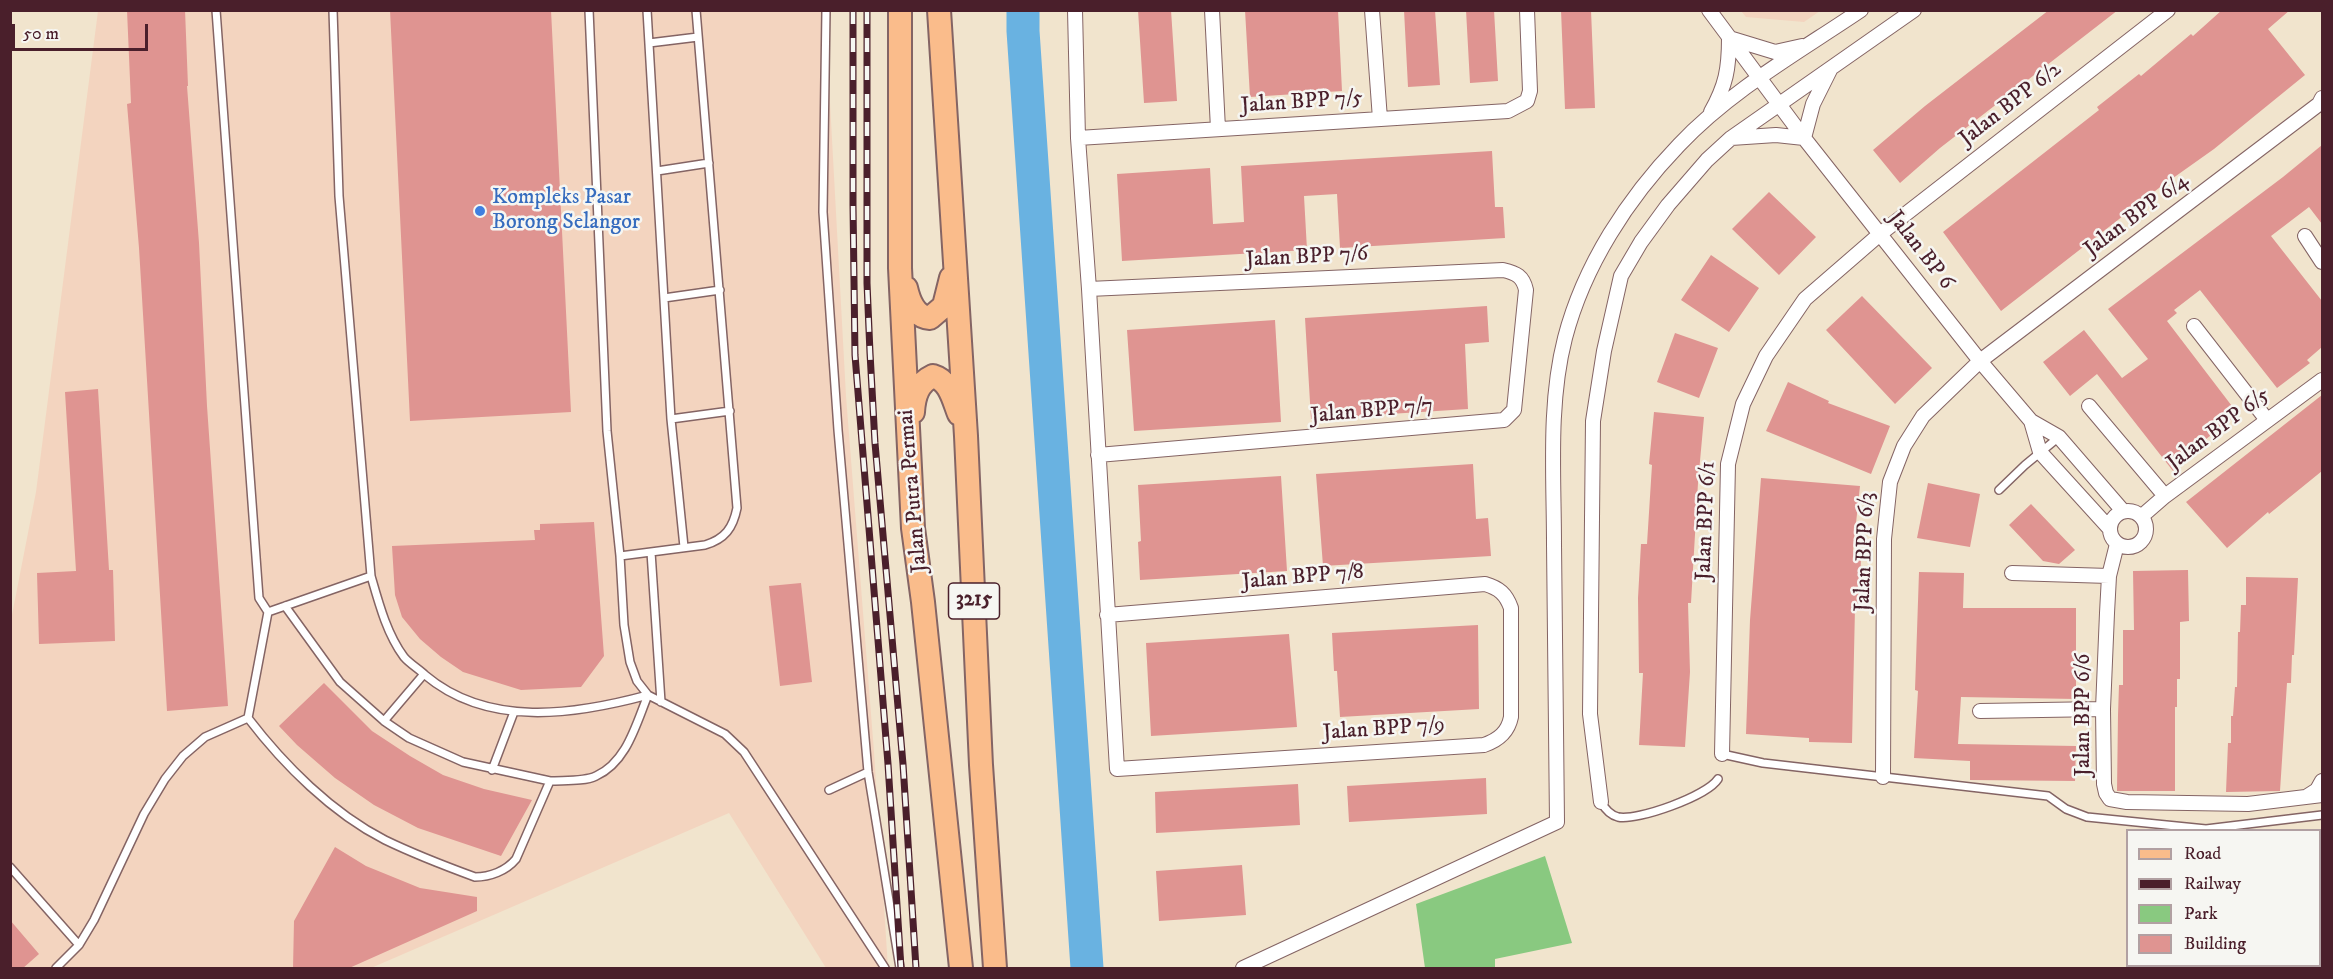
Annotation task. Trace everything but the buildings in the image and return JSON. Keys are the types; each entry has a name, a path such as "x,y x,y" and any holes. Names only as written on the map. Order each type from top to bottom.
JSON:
{"main road":[{"name":"Jalan Putra Permai","path":"900,10 900,268 913,528 958,929 957,964"},
{"name":"3215","path":"939,10 966,436 981,765 995,969"},
{"path":"900,268 908,296 916,312 923,317 930,318 944,306 955,249"},
{"path":"909,449 914,397 921,384 933,376 944,381 951,392 966,436"}],"street":[{"path":"1075,10 1078,138 1089,289 1107,615"},
{"path":"1212,10 1218,129"},
{"path":"1372,10 1380,119"},
{"name":"Jalan BPP 7/5","path":"1078,138 1508,111 1527,102 1530,91 1527,10"},
{"name":"Jalan BP 6","path":"1709,10 1804,138 1980,361 2031,421"},
{"path":"1243,969 1557,822 1553,418 1565,338 1589,274 1630,201 1679,144 1708,117 1861,10"},
{"path":"1601,802 1590,714 1593,422 1604,351 1621,276 1641,242 1668,205 1707,160 1731,138 1914,10"},
{"name":"Jalan BPP 6/2","path":"1880,234 2168,10"},
{"path":"1708,117 1723,90 1729,65 1729,38 1775,52 1815,42"},
{"path":"1731,138 1776,135 1804,138 1813,104 1831,68"},
{"name":"Jalan BPP 6/4","path":"1980,361 2321,101"},
{"name":"Jalan BPP 6/1","path":"1722,754 1728,464 1743,404 1766,356 1805,299 1880,234"},
{"path":"2305,236 2322,262"},
{"name":"Jalan BPP 7/6","path":"1089,289 1503,270 1515,272 1524,280"},
{"name":"Jalan BPP 7/7","path":"1098,455 1504,420 1514,410 1526,290 1524,280"},
{"path":"2194,326 2267,420"},
{"name":"Jalan BPP 6/3","path":"1882,777 1884,539 1890,482 1904,446 1923,416 1980,361"},
{"name":"Jalan BPP 6/5","path":"2142,516 2165,496 2322,380"},
{"path":"2089,406 2165,496"},
{"path":"2031,421 2059,437 2123,511"},
{"path":"2031,421 2040,452 2110,529 2113,540 2117,544 2130,548 2142,542 2147,529 2142,516 2130,511 2123,511 2114,518 2110,529"},
{"path":"2066,481 2084,467"},
{"name":"Jalan BPP 6/6","path":"2117,544 2109,576 2103,709 2104,784 2110,799 2127,802 2227,804 2304,798"},
{"path":"2012,573 2109,576"},
{"name":"Jalan BPP 7/8","path":"1107,615 1485,584 1501,591"},
{"name":"Jalan BPP 7/9","path":"1107,615 1117,769 1484,745 1494,742 1506,731 1511,717 1511,608 1508,599 1501,591"},
{"path":"1980,711 2103,709"},
{"path":"2304,798 2317,790 2322,781"},
{"path":"2304,798 2322,795"}],"lane":[{"path":"216,10 259,598 268,612 248,718 274,752 302,780 355,822 385,840 475,877 483,877 500,871 510,866 516,859 550,781"},
{"path":"333,10 339,196 371,576 384,619 405,657 424,674 441,688 483,707 514,712 582,711 648,695"},
{"path":"589,10 607,431 620,556 624,625 630,662 638,681 648,695 725,734 744,752 885,969"},
{"path":"648,10 671,419 684,547"},
{"path":"620,556 717,542 726,535 735,522 737,508 696,10"},
{"path":"826,10 823,212 839,442 868,772 900,969"},
{"path":"649,43 698,37"},
{"path":"657,171 709,163"},
{"path":"664,298 720,290"},
{"path":"671,419 730,411"},
{"path":"1999,490 2059,437"},
{"path":"651,552 661,702"},
{"path":"268,612 371,576"},
{"path":"285,606 340,682 384,721 409,738 434,750 463,762 492,770 550,781 595,777 613,765 624,751 648,695"},
{"path":"384,721 424,674"},
{"path":"492,770 514,712"},
{"path":"56,969 79,945 94,920 144,814 165,779 183,756 205,737 248,718"},
{"path":"1722,754 1762,763 2048,796 2066,809 2087,817 2166,826 2206,829 2322,815"},
{"path":"830,790 868,772"},
{"path":"1601,802 1607,811 1615,816 1637,816 1694,797 1714,785 1718,779"},
{"path":"10,867 79,945"}],"shaded area":[{"name":"Kompleks Pasar Borong Selangor","path":"98,11 825,11 846,396 874,752 888,968 826,968 729,813 371,968 11,968 11,620 36,492"},
{"path":"1741,11 1820,11 1804,22 1746,17"}],"green space":[{"path":"1545,856 1572,943 1495,959 1495,968 1425,968 1416,904"}],"waterway":[{"path":"1023,10 1087,968"}],"railway":[{"path":"853,10 855,355 888,764 901,968"},
{"path":"867,10 867,283 870,353 875,443 903,764 916,968"}],"place":[{"name":"Kompleks Pasar Borong Selangor","path":"480,211"}]}
